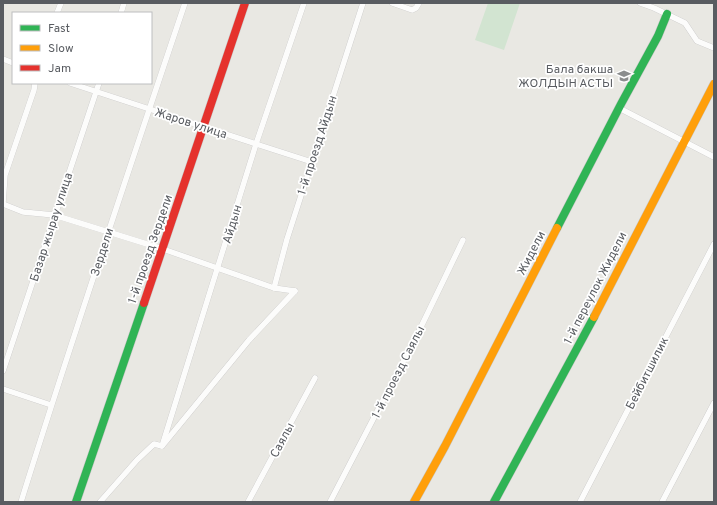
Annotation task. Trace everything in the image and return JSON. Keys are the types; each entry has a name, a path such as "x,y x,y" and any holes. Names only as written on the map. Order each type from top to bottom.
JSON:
{"street":[{"name":"Зердели","path":"21,502 51,405 185,3"},
{"name":"1-й проезд Зердели","path":"76,502 163,249 245,3"},
{"name":"Айдын","path":"162,446 256,144 304,3"},
{"name":"1-й проезд Айдын","path":"274,288 287,240 363,3"},
{"path":"392,3 412,10 416,8 419,3"},
{"path":"640,3 655,6 684,23 697,41 714,48"},
{"name":"Жидели","path":"414,502 449,439 619,108 658,36 667,14"},
{"path":"35,84 5,174 3,204 23,212 54,214 163,249 274,288 295,291 249,340 162,446 154,444 137,460 100,502"},
{"name":"Жаров улица","path":"73,84 312,162"},
{"name":"Базар жырау улица","path":"3,371 54,214 99,84"},
{"name":"1-й переулок Жидели","path":"494,502 598,310 714,84"},
{"path":"619,108 714,157"},
{"name":"1-й проезд Саялы","path":"330,502 412,344 463,240"},
{"name":"Бейбитшилик","path":"580,502 714,244"},
{"name":"Саялы","path":"248,502 315,378"},
{"path":"3,389 51,405"},
{"path":"662,502 714,403"}],"green space":[{"path":"488,3 520,3 504,50 475,40"}],"traffic: fast":[{"path":"557,228 658,36 667,14"},
{"path":"76,502 144,303"},
{"path":"494,502 594,317"}],"traffic: slow":[{"path":"594,317 714,84"},
{"path":"414,502 445,446 557,228"}],"traffic: jam":[{"path":"144,303 245,3"}],"place":[{"name":"Бала бакша ЖОЛДЫН АСТЫ","path":"624,76"}]}
